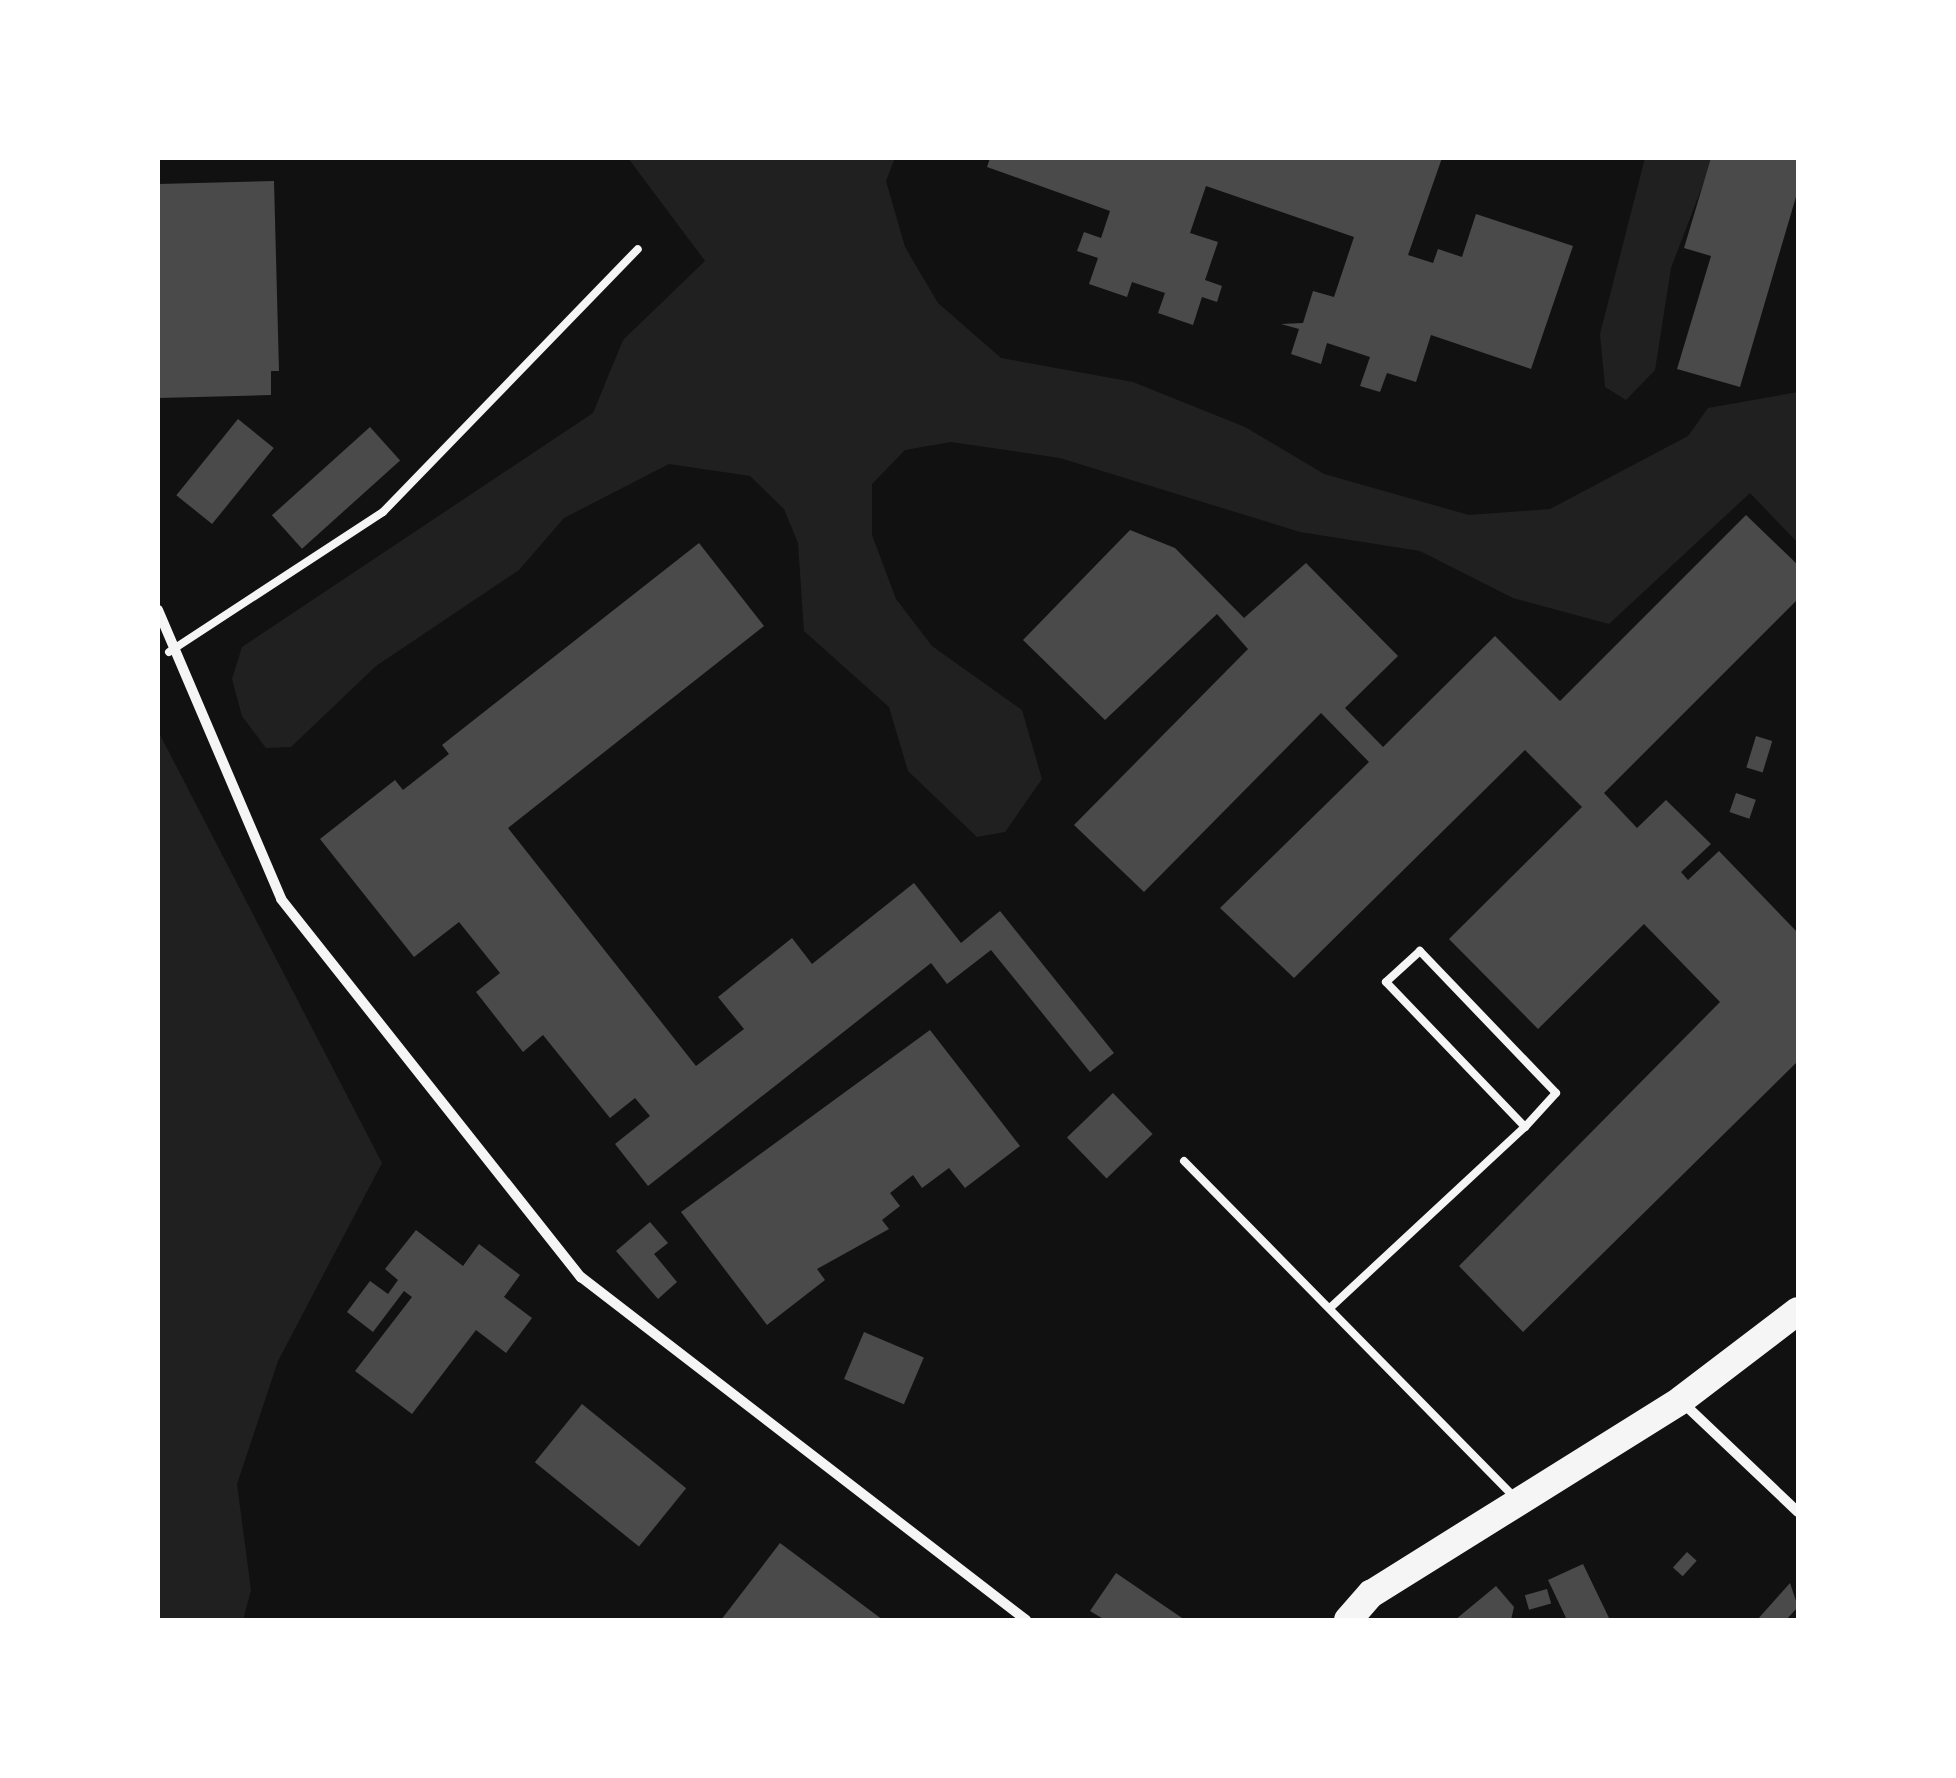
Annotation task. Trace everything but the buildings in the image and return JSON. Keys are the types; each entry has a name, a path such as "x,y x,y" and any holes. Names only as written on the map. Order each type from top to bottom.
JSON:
{"highway":[{"path":"1348,1620 1371,1594 1680,1400 1798,1311"}],"street":[{"path":"158,610 169,652 282,899 582,1277 1026,1620"},
{"path":"1680,1400 1798,1512"}],"lane":[{"path":"169,652 383,512 638,249"},
{"path":"1330,1308 1525,1127 1556,1093 1420,951 1386,982 1525,1127"},
{"path":"1184,1160 1518,1501"}],"shaded area":[{"path":"628,158 895,158 886,181 905,247 938,303 1001,358 1133,382 1245,427 1324,474 1469,515 1550,509 1688,436 1708,408 1798,392 1798,543 1750,493 1609,624 1513,598 1420,551 1300,532 1060,458 951,442 905,450 872,484 872,535 896,599 932,646 1022,710 1042,779 1005,832 977,837 908,771 889,707 804,631 798,543 784,509 750,476 669,464 564,518 519,570 376,666 291,747 266,748 242,716 232,679 242,647 593,413 623,340 705,261"},
{"path":"1645,158 1713,158 1671,268 1655,370 1626,400 1605,387 1600,334"},
{"path":"158,731 382,1163 278,1361 237,1484 251,1590 243,1620 158,1620"}]}
